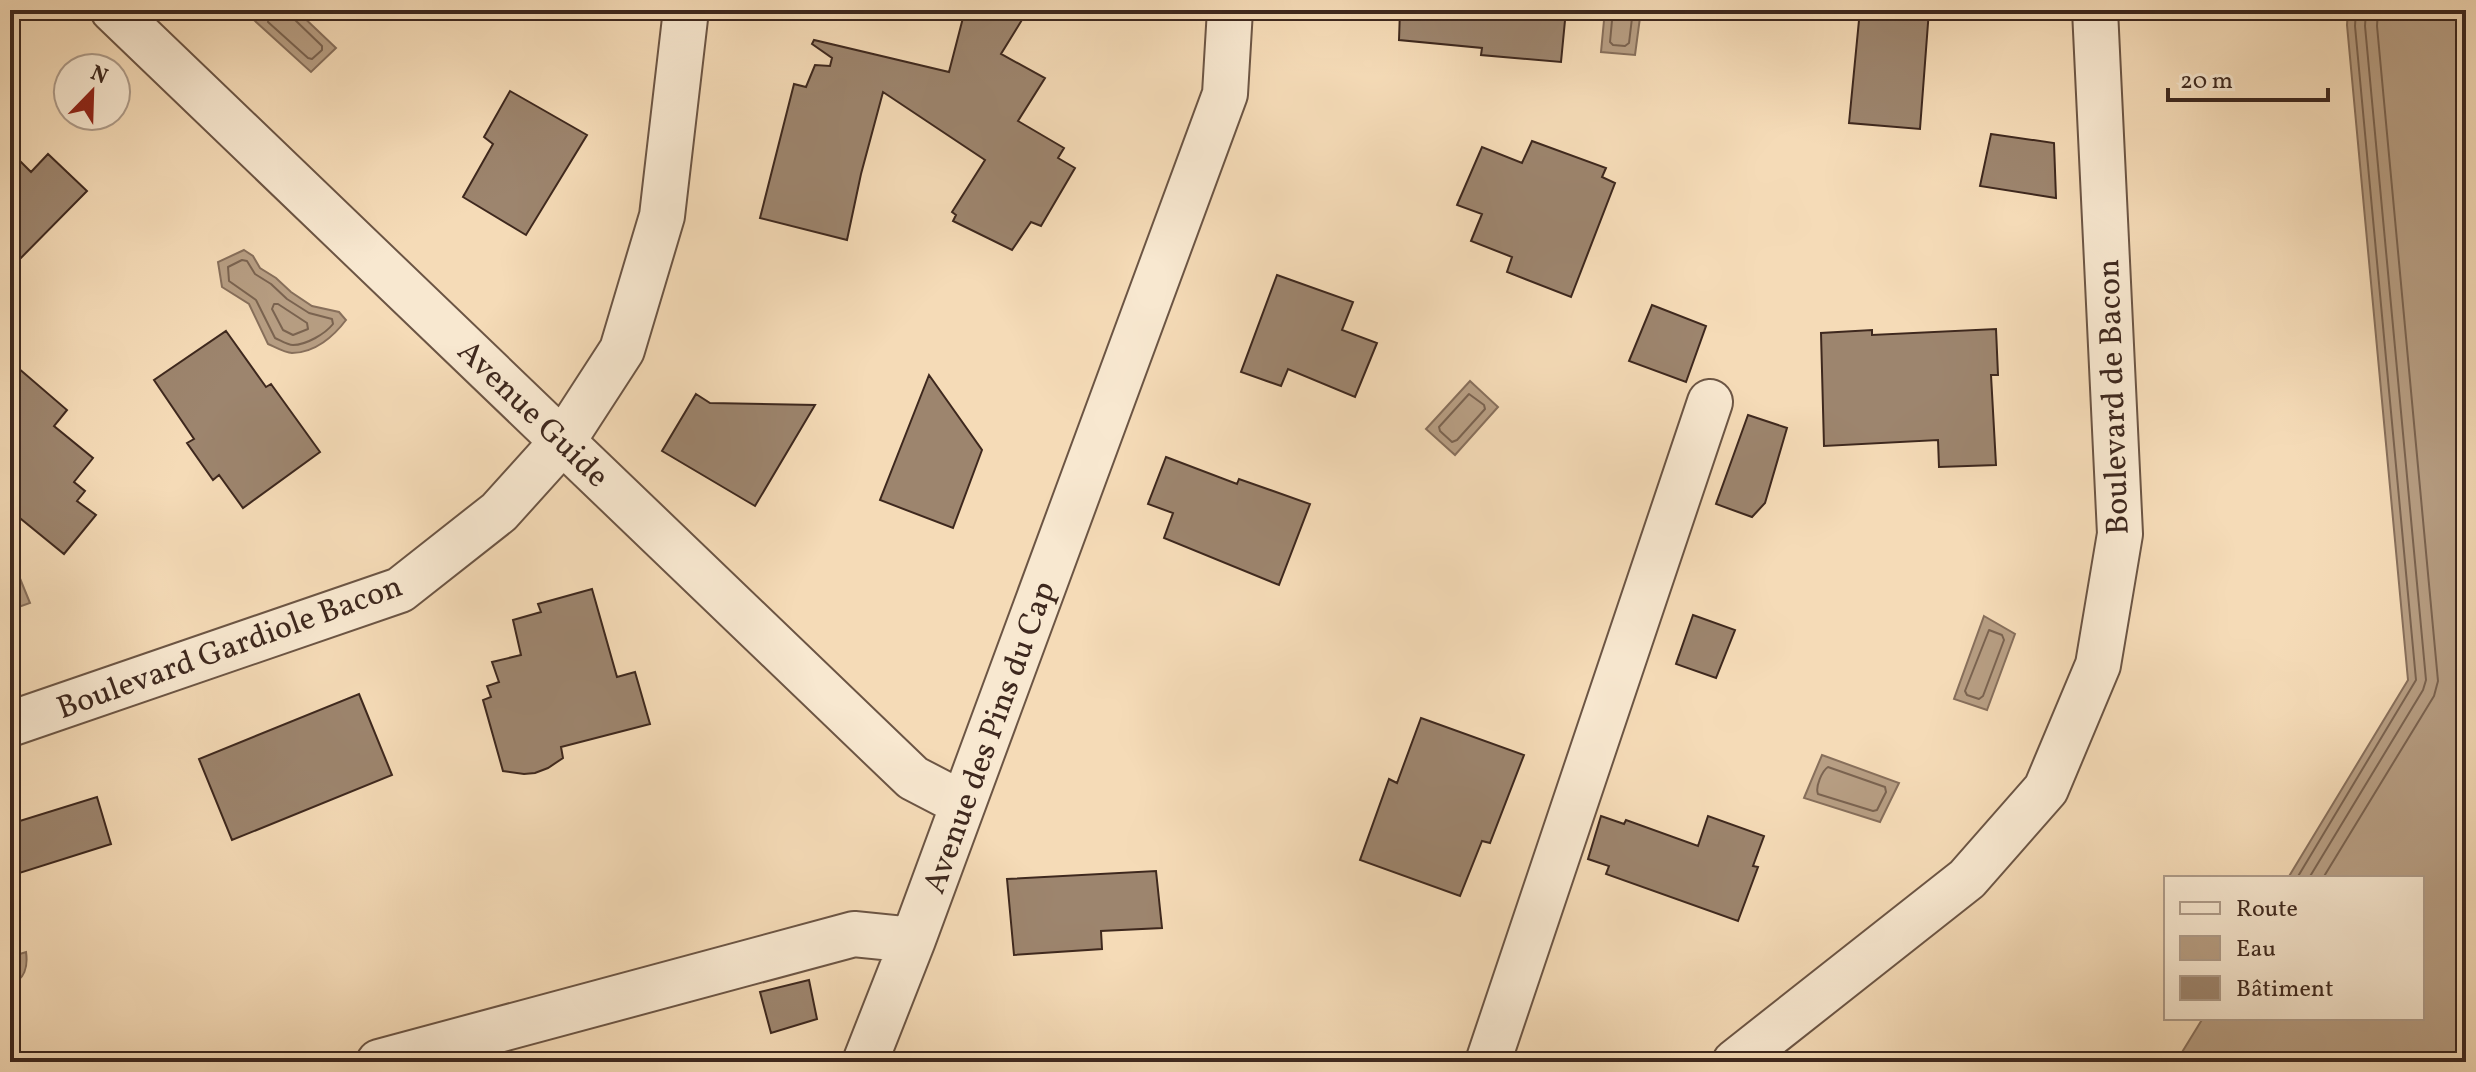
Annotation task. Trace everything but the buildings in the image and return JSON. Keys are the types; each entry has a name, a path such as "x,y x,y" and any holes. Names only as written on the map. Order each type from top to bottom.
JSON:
{"street":[{"name":"Avenue Guide","path":"113,10 913,778 963,804"},
{"name":"Boulevard Gardiole Bacon","path":"10,724 400,590 499,512 563,441 622,350 662,216 686,10"},
{"name":"Avenue des Pins du Cap","path":"913,940 1225,94 1230,10"},
{"name":"Boulevard de Bacon","path":"1735,1062 1967,879 2046,789 2098,665 2120,534 2095,10"},
{"path":"1488,1062 1710,402"},
{"path":"379,1062 854,934 913,940 865,1062"}],"water":[{"path":"264,10 296,10 336,48 311,72 255,21"},
{"path":"1605,10 1641,10 1635,55 1601,52"},
{"path":"2348,10 2466,10 2466,1062 2176,1062 2202,1020 2424,1020 2424,876 2289,876 2408,680"},
{"path":"244,250 253,256 260,268 291,292 312,306 339,312 346,320 330,337 308,350 289,353 268,344 249,304 222,287 218,262"},
{"path":"1470,381 1498,407 1455,455 1426,429"},
{"path":"10,554 30,603 10,610"},
{"path":"1984,616 2015,634 1987,710 1954,699"},
{"path":"1822,755 1899,783 1880,822 1804,798"},
{"path":"26,952 24,972 10,984 10,957"}]}
